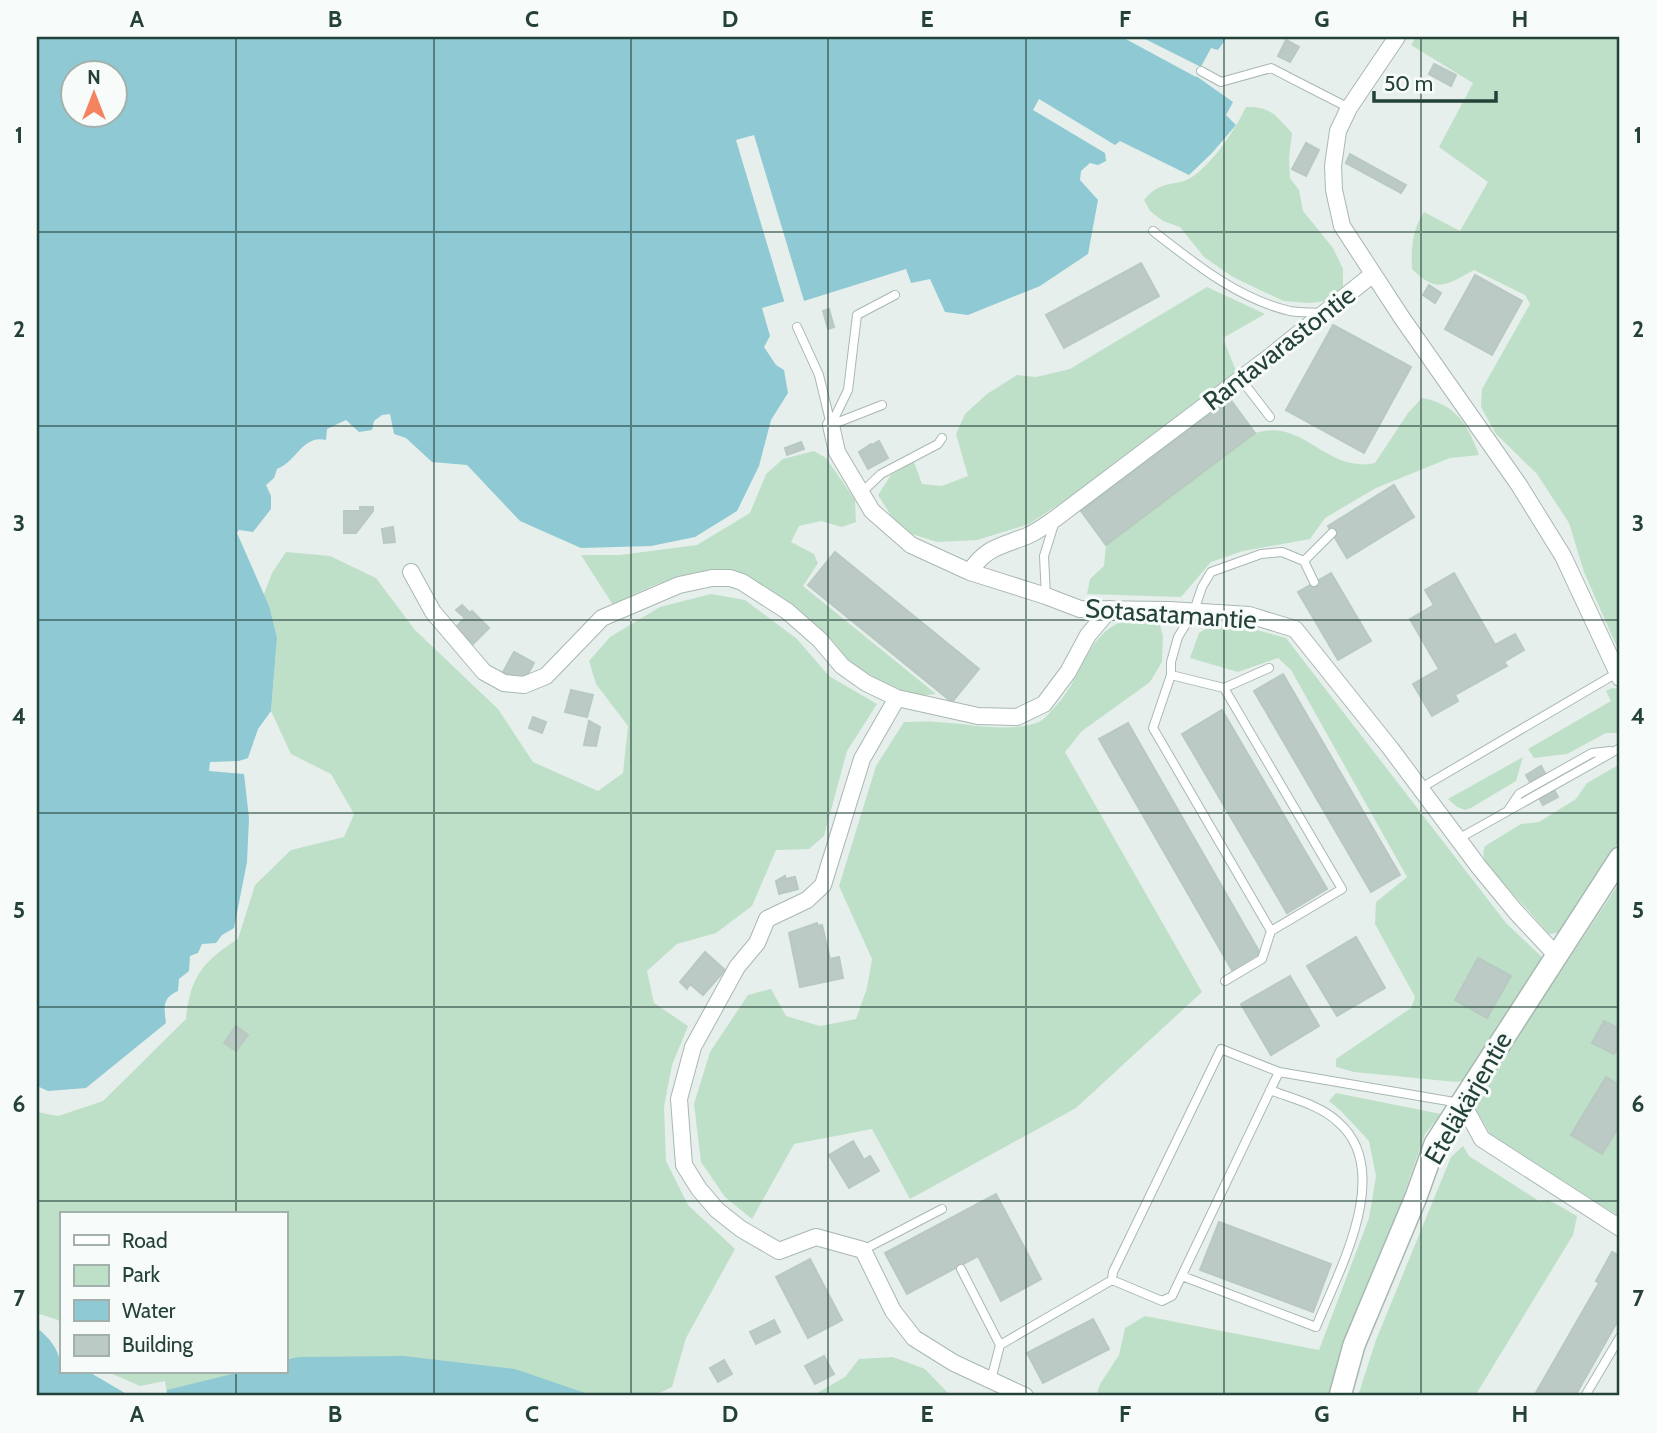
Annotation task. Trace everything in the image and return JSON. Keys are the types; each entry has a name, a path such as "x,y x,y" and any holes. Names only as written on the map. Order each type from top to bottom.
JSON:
{"street":[{"path":"1373,274 1342,226 1333,166 1338,131 1349,108 1397,37"},
{"name":"Rantavarastontie","path":"970,572 976,561 997,546 1029,536 1056,518 1373,274 1519,485 1555,544 1618,675"},
{"name":"Sotasatamantie","path":"831,425 837,452 872,511 911,545 970,572 1080,609 1249,615 1295,629 1516,912 1557,956"},
{"path":"411,572 433,612 484,671 504,683 524,685 546,676 602,618 679,585 712,578 730,578 742,582 787,611 820,640 842,666 866,683 897,698 978,716 1017,717 1044,705 1068,672 1088,635 1110,609"},
{"path":"897,698 862,759 823,885 807,900 767,919 757,943 737,967 693,1047 679,1099 684,1165 717,1210 741,1229 779,1251 816,1237 863,1250 893,1311 914,1338 954,1363 1025,1396"},
{"name":"Eteläkärjentie","path":"1340,1396 1354,1345 1416,1197 1435,1144 1620,858"},
{"path":"1463,1104 1482,1139 1620,1228"}],"lane":[{"path":"1200,71 1221,82 1271,68 1349,108"},
{"path":"1153,231 1191,260 1259,300 1292,311 1324,313"},
{"path":"831,425 848,390 857,316 895,295"},
{"path":"797,327 819,375 831,425"},
{"path":"1240,378 1270,417"},
{"path":"831,425 883,405"},
{"path":"861,493 881,474 938,443 942,438"},
{"path":"1046,596 1044,556 1056,518"},
{"path":"1304,561 1332,533"},
{"path":"1271,931 1153,728 1171,675 1171,662 1178,638 1194,611 1202,587 1211,572 1261,554 1282,552 1304,561 1314,582"},
{"path":"1171,675 1224,688 1269,668"},
{"path":"1421,788 1618,675"},
{"path":"1224,688 1342,889 1271,931 1262,959 1225,981"},
{"path":"1458,839 1618,749"},
{"path":"1112,1280 1113,1272 1220,1049 1279,1072 1463,1104"},
{"path":"1112,1280 1162,1300 1172,1296 1279,1072"},
{"path":"1182,1276 1316,1327 1362,1206 1364,1172 1356,1146 1339,1122 1319,1109 1270,1090"},
{"path":"863,1250 942,1209"},
{"path":"961,1269 1000,1345 991,1380"},
{"path":"1000,1345 1112,1280"},
{"path":"1585,1396 1620,1336"}],"green space":[{"path":"1416,37 1620,37 1620,654 1584,572 1569,523 1537,474 1496,434 1481,407 1482,389 1530,304 1525,295 1474,270 1449,283 1435,284 1428,282 1412,269 1413,239 1424,212 1460,231 1488,182 1439,147 1473,83 1411,45"},
{"path":"1246,107 1267,110 1292,133 1290,178 1299,190 1303,211 1333,248 1343,269 1343,287 1326,301 1284,301 1233,277 1204,257 1180,227 1163,221 1150,211 1144,200 1157,189 1186,180 1200,171 1223,145"},
{"path":"1207,287 1265,314 1223,338 1236,371 1067,499 1029,524 977,540 937,542 912,534 892,517 878,495 891,475 914,462 922,484 942,486 968,476 956,434 965,414 987,394 1017,375 1036,377 1070,369"},
{"path":"1422,398 1444,405 1459,418 1479,455 1450,458 1376,488 1325,518 1310,539 1243,551 1211,562 1181,597 1087,594 1090,579 1104,566 1106,545 1255,433 1270,430 1284,432 1345,461 1375,463 1408,413"},
{"path":"814,451 826,458 855,500 856,522 842,527 821,521 799,526 791,542 814,554 818,563 803,586 936,694 905,693 873,680 856,668 828,636 805,616 773,592 730,570 710,570 681,576 613,605 581,555 620,555 697,545 750,513 766,474 783,459"},
{"path":"286,552 330,556 376,578 415,630 498,709 533,762 598,791 623,773 628,726 596,684 589,661 610,637 660,607 711,594 745,600 797,639 829,676 877,704 847,751 824,836 809,849 776,850 752,906 716,933 677,944 647,971 654,1003 688,1026 672,1065 664,1107 666,1161 688,1205 735,1249 686,1338 672,1387 653,1396 167,1396 165,1381 140,1386 113,1374 287,1374 287,1212 60,1212 60,1324 58,1320 37,1313 37,1112 58,1116 103,1101 186,1019 191,992 200,972 216,955 238,939 255,885 291,850 344,837 354,814 331,774 291,754 271,711 277,638 264,594 272,573"},
{"path":"1139,617 1158,618 1163,636 1162,662 1150,682 1082,731 1065,752 1202,992 1076,1108 910,1199 872,1129 794,1144 752,1219 725,1197 701,1162 694,1104 710,1052 748,995 771,989 786,1016 820,1026 856,1019 867,988 872,959 839,886 876,766 904,722 1001,728 1039,722 1066,694 1097,640 1121,622"},
{"path":"1211,625 1246,627 1286,638 1506,923 1543,958 1466,1081 1354,1072 1336,1067 1336,1059 1411,1008 1415,997 1375,924 1376,902 1407,877 1291,670 1278,658 1238,672 1190,658 1199,633"},
{"path":"1612,688 1620,689 1620,733 1606,733 1567,754 1534,758 1528,749 1611,701 1606,691"},
{"path":"1523,757 1516,781 1471,808 1465,810 1457,807 1448,799"},
{"path":"1620,764 1620,839 1595,884 1562,932 1549,934 1485,861 1485,846 1521,824 1539,822 1576,799 1587,783"},
{"path":"1620,882 1620,1217 1491,1135 1476,1110 1478,1096"},
{"path":"1336,1093 1441,1114 1425,1134 1400,1205 1342,1345 1328,1396 1096,1396 1100,1384 1119,1355 1125,1328 1145,1316 1319,1350 1369,1218 1376,1176 1369,1141 1329,1101"},
{"path":"1463,1146 1469,1156 1539,1201 1549,1200 1577,1216 1573,1235 1475,1396 1358,1396 1376,1340 1451,1157"},
{"path":"893,1357 925,1369 951,1396 812,1396 845,1377 859,1359"}],"water":[{"path":"37,37 1227,37 1218,50 1211,48 1196,76 1233,102 1226,115 1236,125 1189,175 1120,141 1105,153 1106,161 1098,165 1090,163 1081,171 1080,180 1098,200 1088,254 1040,286 968,315 945,312 930,279 911,283 906,269 804,301 802,296 762,308 770,336 764,347 776,365 784,370 788,393 771,420 759,466 737,511 695,537 651,546 581,548 520,521 467,465 432,462 406,438 394,434 390,414 382,415 374,421 372,430 359,432 346,420 327,429 326,440 311,441 277,469 274,478 266,485 271,496 271,509 253,532 239,530 237,533 269,606 277,638 271,711 258,729 248,758 210,762 209,771 244,774 249,818 247,862 234,928 222,935 216,943 202,944 198,953 190,956 189,971 179,979 178,991 169,997 165,1004 166,1023 86,1088 48,1091 37,1086"},
{"path":"37,1328 55,1347 60,1374 92,1374 130,1396 37,1396"},
{"path":"404,1356 515,1369 594,1396 167,1396 167,1390 232,1374 287,1374 287,1360 299,1357"}],"pier":[{"path":"1122,37 1141,37 1201,67 1196,77"},
{"path":"1039,99 1118,147 1109,156 1033,110"},
{"path":"754,135 805,305 800,300 785,304 736,140"}],"building":[{"path":"1286,40 1299,47 1290,62 1278,56"},
{"path":"1434,64 1456,75 1451,86 1429,74"},
{"path":"1306,143 1319,150 1306,176 1292,169"},
{"path":"1350,154 1406,185 1401,193 1346,163"},
{"path":"1141,263 1159,296 1064,348 1046,315"},
{"path":"1475,275 1522,301 1492,355 1445,329"},
{"path":"1429,285 1441,293 1435,303 1423,295"},
{"path":"829,309 834,327 828,329 823,311"},
{"path":"1333,325 1411,367 1364,453 1286,410"},
{"path":"1230,399 1255,433 1106,545 1081,511"},
{"path":"879,441 888,458 868,469 859,452"},
{"path":"801,442 804,449 787,455 785,448"},
{"path":"1394,485 1414,517 1347,558 1328,526"},
{"path":"360,507 373,507 373,511 356,533 344,533 344,511 360,511"},
{"path":"393,527 395,542 384,543 382,529"},
{"path":"835,552 979,669 952,702 808,585"},
{"path":"1331,573 1371,641 1338,660 1298,592"},
{"path":"1454,573 1495,645 1515,634 1524,650 1504,662 1507,666 1455,695 1458,701 1432,716 1413,684 1439,669 1410,619 1434,605 1425,590"},
{"path":"462,605 489,628 473,644 456,627 465,618 456,610"},
{"path":"514,652 534,663 523,683 503,672"},
{"path":"1283,674 1400,875 1371,892 1254,691"},
{"path":"571,690 593,695 587,717 565,712"},
{"path":"1222,710 1327,889 1287,913 1182,734"},
{"path":"533,717 546,722 542,733 529,728"},
{"path":"589,721 600,727 596,746 584,745"},
{"path":"1128,723 1260,953 1232,970 1099,739"},
{"path":"1541,766 1558,797 1543,805 1526,775"},
{"path":"785,876 785,879 795,877 798,889 779,894 776,881"},
{"path":"817,923 818,926 822,925 830,959 839,957 843,978 800,987 789,933"},
{"path":"1356,937 1385,988 1337,1016 1307,966"},
{"path":"705,952 725,970 703,995 690,984 687,989 680,982"},
{"path":"1478,958 1511,976 1487,1018 1455,1000"},
{"path":"1290,976 1319,1026 1271,1055 1241,1004"},
{"path":"1604,1021 1620,1029 1620,1042 1614,1054 1592,1043"},
{"path":"236,1026 248,1035 236,1051 224,1043"},
{"path":"1606,1077 1620,1085 1620,1125 1602,1154 1571,1135"},
{"path":"853,1141 864,1160 870,1156 879,1171 849,1188 829,1155"},
{"path":"996,1194 1041,1279 1001,1301 978,1256 907,1294 885,1253"},
{"path":"1219,1222 1331,1264 1313,1312 1200,1270"},
{"path":"1612,1252 1620,1256 1620,1317 1575,1396 1534,1396 1599,1283 1596,1281"},
{"path":"810,1259 842,1320 808,1338 776,1277"},
{"path":"1093,1319 1109,1349 1043,1383 1027,1353"},
{"path":"774,1320 780,1332 756,1344 750,1332"},
{"path":"824,1356 834,1374 815,1384 805,1366"},
{"path":"724,1360 732,1374 718,1382 710,1368"}]}
